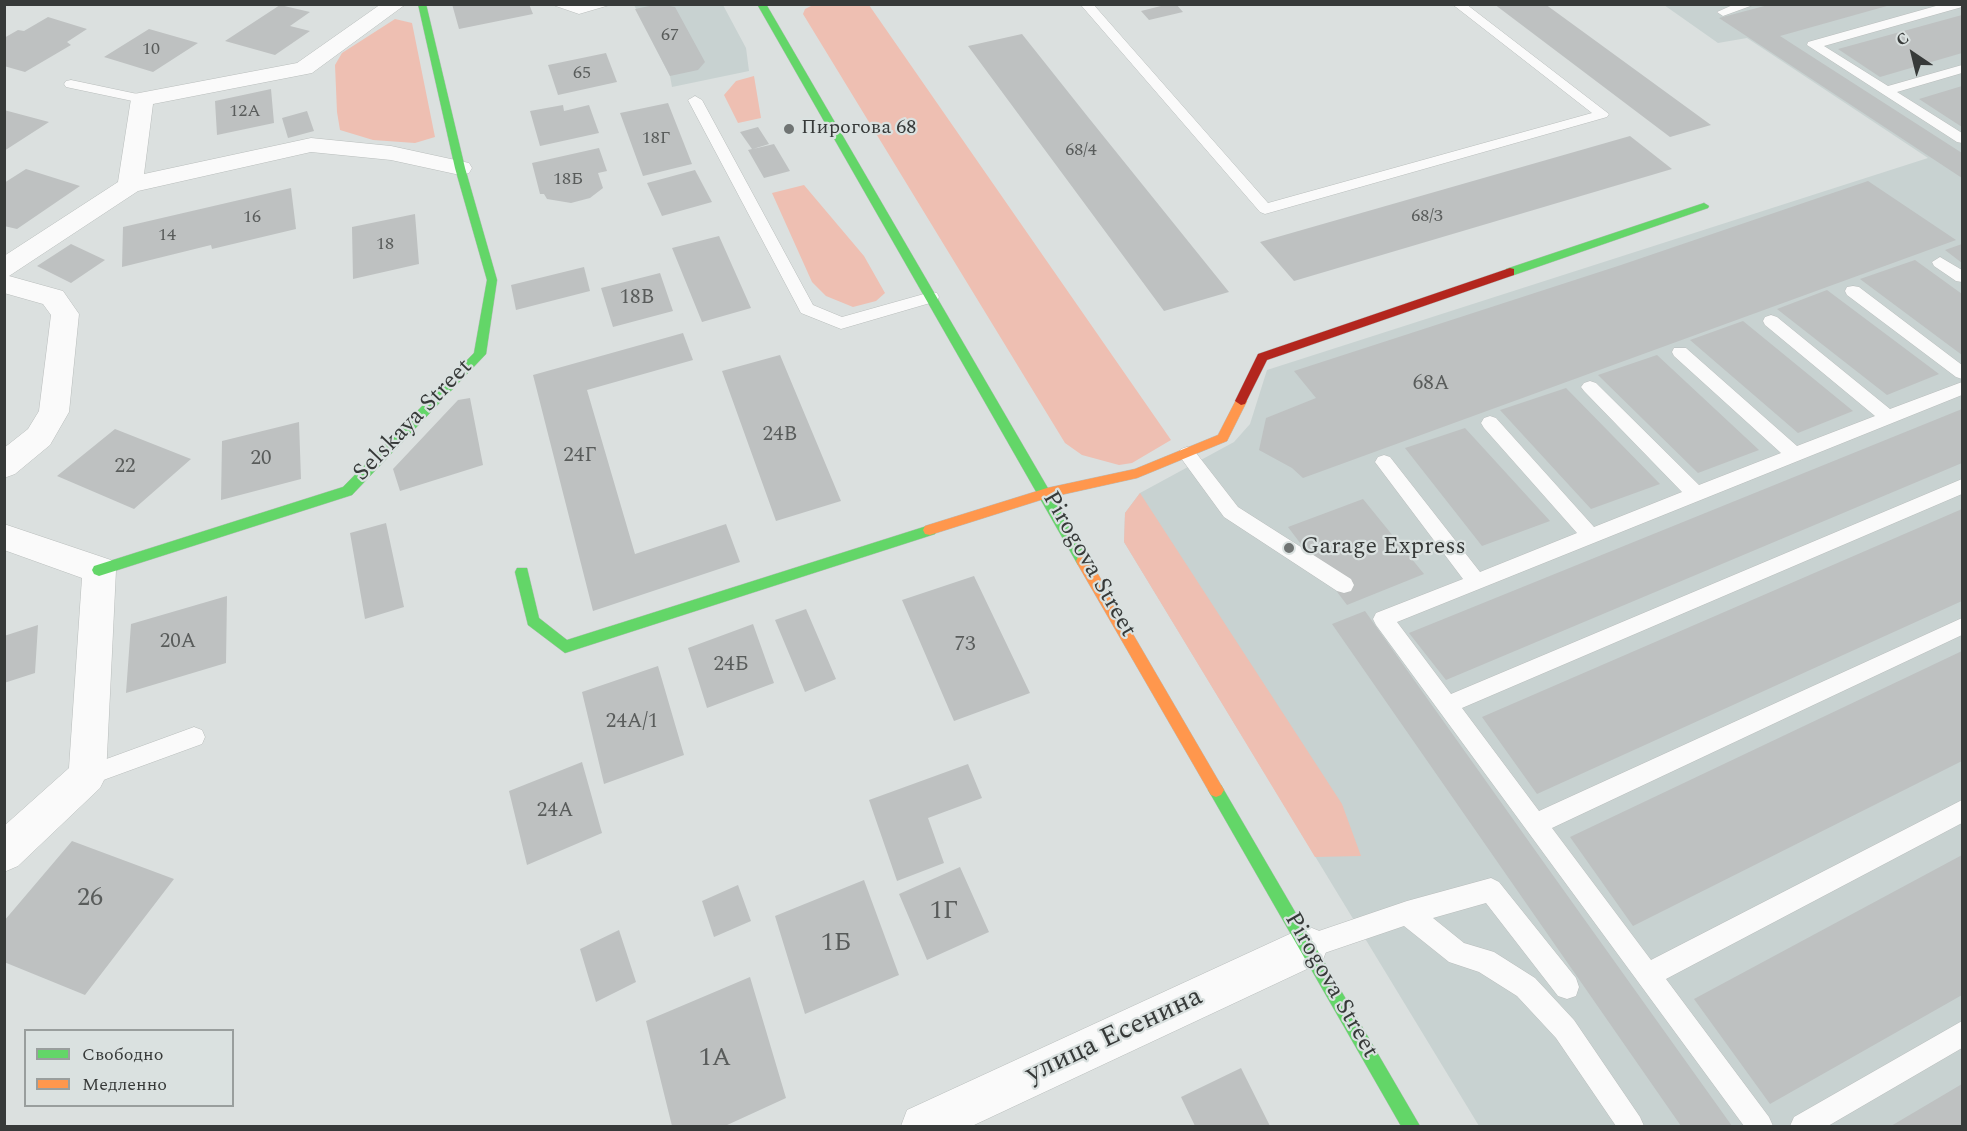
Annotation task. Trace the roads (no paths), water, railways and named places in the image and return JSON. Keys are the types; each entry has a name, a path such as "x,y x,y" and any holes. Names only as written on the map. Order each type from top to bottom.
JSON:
{"street":[{"path":"130,185 142,99 304,68 396,4"},
{"name":"Selskaya Street","path":"99,570 347,491 480,354 492,280 460,168 422,4"},
{"name":"Pirogova Street","path":"765,5 931,297 1411,1126"},
{"path":"4,268 130,185 311,145 391,153 460,168"},
{"path":"522,572 533,621 565,648 1047,494 1137,473 1223,438 1262,357 1704,206"},
{"path":"4,284 53,297 65,314 54,412 39,437 4,466"},
{"path":"4,537 99,570 87,776 4,853"},
{"name":"улица Есенина","path":"923,1126 1307,947"}],"lane":[{"path":"556,4 579,10 607,4"},
{"path":"1086,4 1265,209 1602,114 1458,4"},
{"path":"1723,12 1750,4"},
{"path":"1959,4 1813,45 1962,139"},
{"path":"1887,91 1962,69"},
{"path":"71,84 142,99"},
{"path":"695,99 807,309 841,323 931,297"},
{"path":"1940,262 1962,278"},
{"path":"1853,291 1962,373"},
{"path":"1772,321 1889,418"},
{"path":"1680,352 1795,455"},
{"path":"1590,387 1696,494"},
{"path":"1760,1126 1383,619 1962,388"},
{"path":"1490,423 1591,536"},
{"path":"1187,454 1231,512 1344,585"},
{"path":"1384,462 1477,582"},
{"path":"1447,705 1962,486"},
{"path":"1536,824 1962,626"},
{"path":"87,776 194,737"},
{"path":"1648,975 1962,811"},
{"path":"1307,947 1407,913 1491,890 1567,987"},
{"path":"1407,913 1458,953 1485,961 1526,987 1565,1029 1631,1126"},
{"path":"1803,1126 1962,1034"}],"place":[{"name":"Пирогова 68","path":"789,129"},
{"name":"Garage Express","path":"1289,548"}]}
